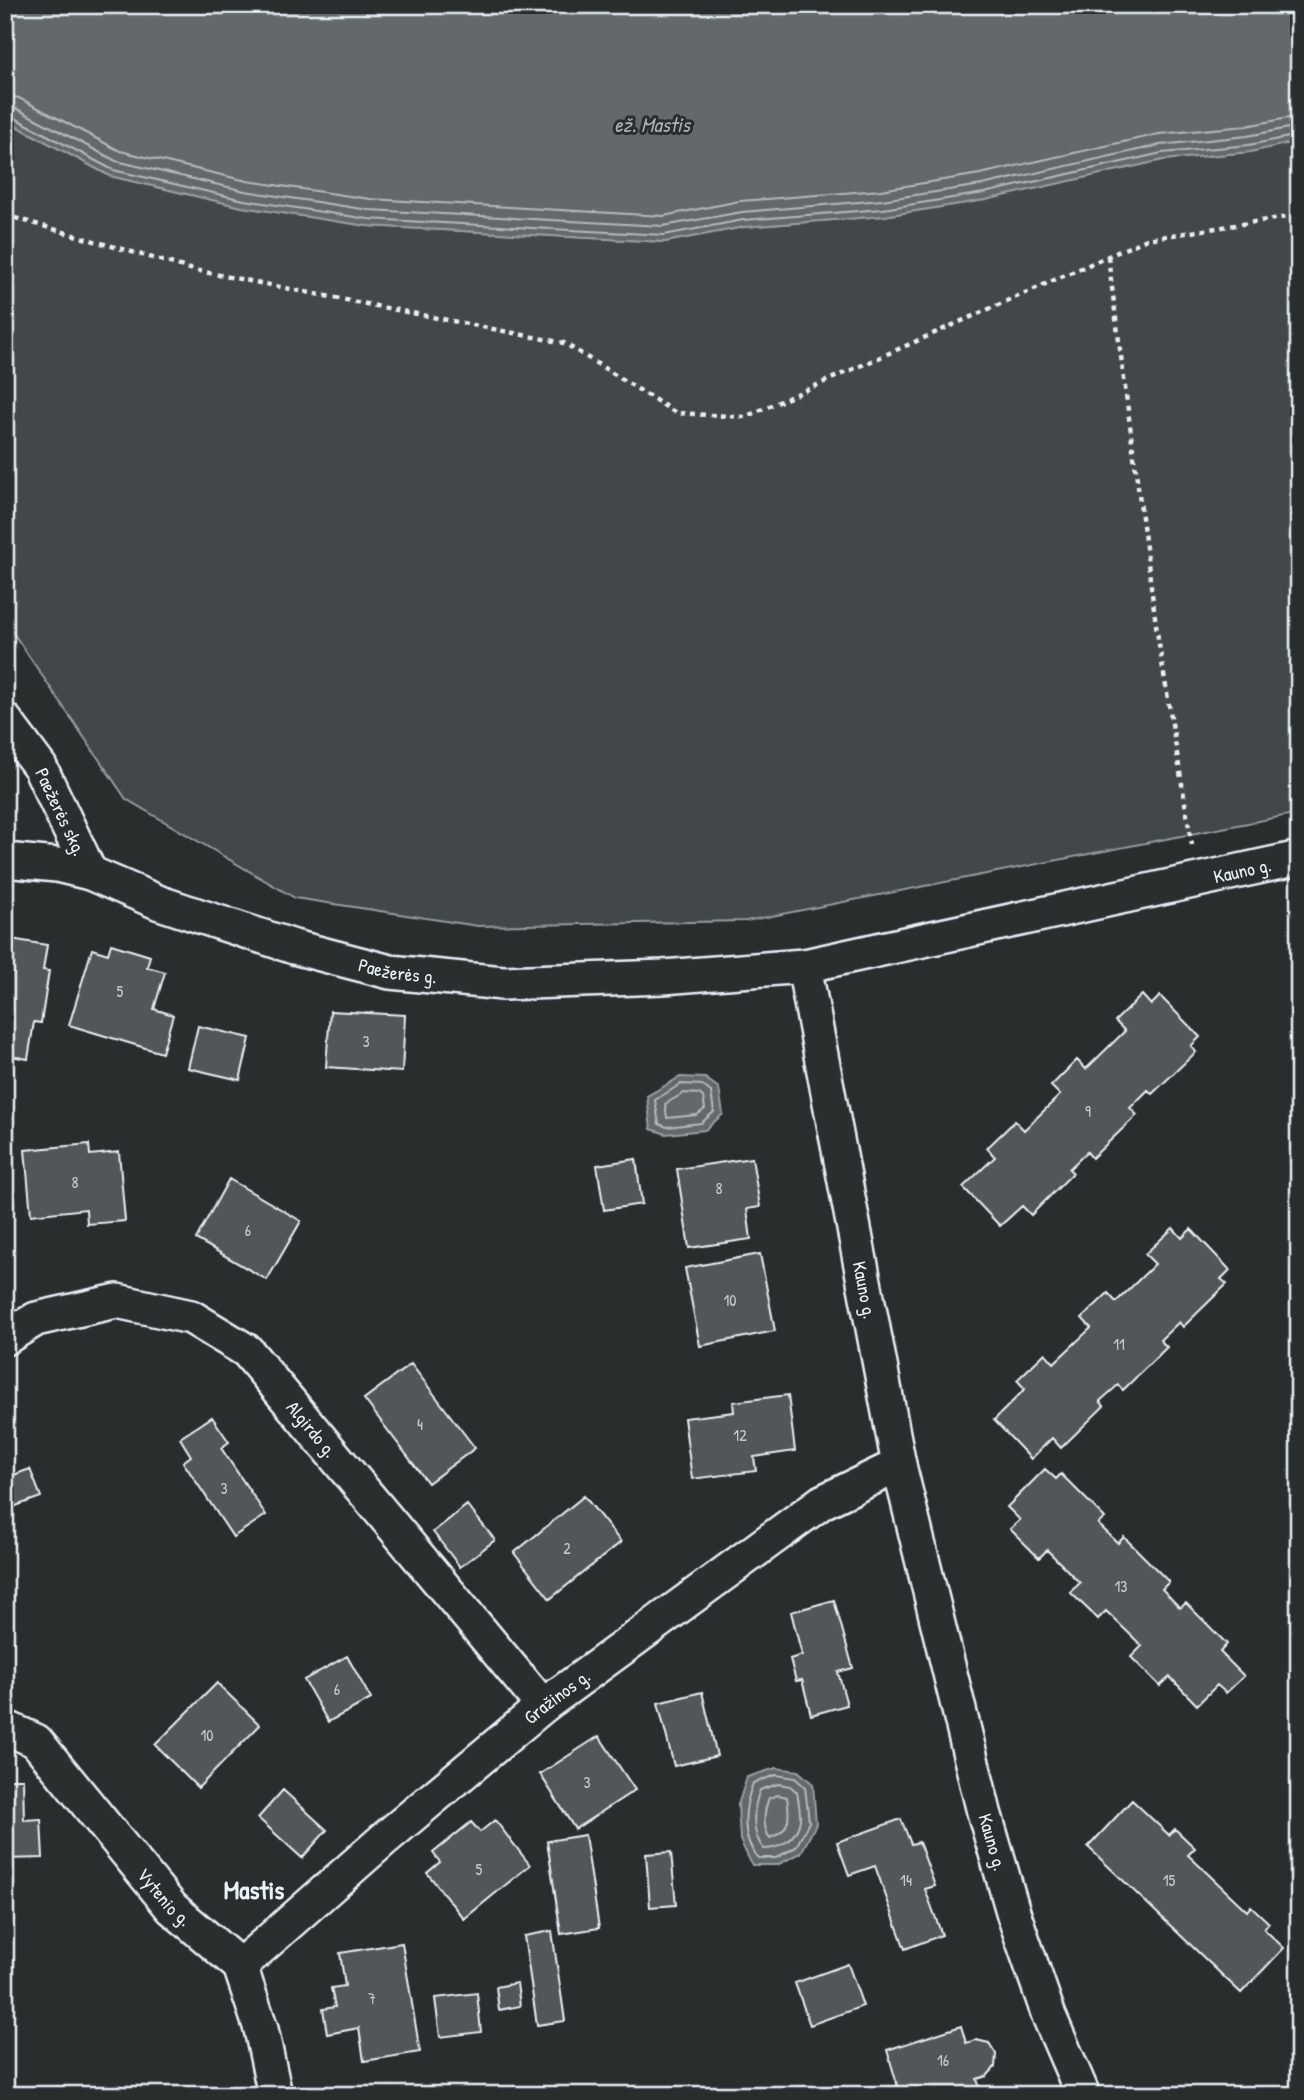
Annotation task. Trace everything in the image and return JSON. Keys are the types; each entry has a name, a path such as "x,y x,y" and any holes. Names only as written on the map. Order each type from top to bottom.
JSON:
{"street":[{"name":"Paežerės skg.","path":"5,720 40,767 90,873"},
{"name":"Kauno g.","path":"1083,2095 1049,2016 1014,1915 984,1812 899,1465 804,966 1299,858"},
{"name":"Paežerės g.","path":"5,860 57,865 90,873 160,904 294,947 390,972 503,983 663,977 804,966"},
{"name":"Algirdo g.","path":"5,1338 36,1319 117,1301 191,1317 247,1351 543,1706"},
{"name":"Gražinos g.","path":"240,1966 383,1840 543,1706 822,1502 899,1465"},
{"name":"Vytenio g.","path":"5,1727 36,1741 172,1908 240,1966"},
{"path":"240,1966 261,2029 275,2095"}],"path":[{"path":"5,215 194,270 564,343 676,413 745,418 1147,239 1299,215"},
{"path":"1108,257 1157,632 1198,880"}],"shaded area":[{"path":"5,120 110,176 242,207 367,226 665,242 744,227 884,216 985,200 1163,160 1250,152 1299,141 1299,813 746,921 478,926 295,898 126,799 5,621"}],"water":[{"name":"ež. Mastis","path":"5,5 1299,5 1299,141 1250,152 1163,160 985,200 884,216 744,227 665,242 367,226 242,207 110,176 5,120"},
{"path":"680,1077 705,1078 719,1088 723,1114 705,1130 666,1134 651,1129 647,1096"},
{"path":"776,1768 798,1771 813,1784 816,1824 801,1853 777,1865 752,1865 740,1840 738,1805 747,1777"}],"building":[{"path":"5,938 47,945 43,970 49,971 41,1023 34,1022 28,1059 5,1055"},
{"path":"111,944 150,956 147,967 165,972 154,1009 173,1015 162,1053 69,1025 92,949 108,954"},
{"path":"1142,995 1151,1005 1160,996 1200,1037 1191,1046 1196,1052 1152,1094 1148,1090 1130,1108 1137,1115 1092,1158 1087,1152 1069,1169 1073,1173 1031,1215 1022,1206 1000,1226 963,1187 995,1157 987,1148 1015,1121 1024,1130 1060,1095 1051,1086 1077,1060 1086,1069 1125,1031 1115,1021"},
{"path":"330,1011 405,1015 402,1072 326,1067"},
{"path":"198,1026 250,1038 240,1080 188,1068"},
{"path":"89,1144 90,1155 119,1152 125,1221 87,1224 86,1209 31,1215 25,1150"},
{"path":"752,1158 760,1207 747,1209 751,1239 689,1248 677,1169"},
{"path":"636,1159 642,1204 604,1210 597,1165"},
{"path":"229,1179 301,1221 267,1280 196,1239"},
{"path":"1173,1228 1182,1238 1191,1229 1230,1270 1221,1279 1227,1284 1183,1327 1179,1322 1160,1340 1167,1347 1123,1390 1118,1385 1100,1401 1104,1406 1061,1448 1052,1438 1031,1459 994,1420 1025,1389 1017,1380 1045,1353 1054,1363 1091,1328 1082,1318 1108,1293 1116,1302 1155,1264 1145,1254"},
{"path":"760,1254 775,1331 700,1346 685,1268"},
{"path":"411,1364 475,1448 428,1483 364,1399"},
{"path":"788,1395 795,1451 754,1457 756,1471 692,1479 684,1418 734,1412 733,1402"},
{"path":"212,1417 229,1442 221,1448 266,1515 233,1537 183,1462 191,1456 180,1438"},
{"path":"30,1469 41,1497 13,1507 5,1489 5,1478"},
{"path":"1045,1469 1056,1479 1061,1474 1105,1518 1098,1524 1118,1543 1124,1537 1169,1582 1162,1589 1180,1608 1186,1603 1227,1644 1220,1652 1244,1676 1226,1693 1217,1685 1197,1705 1170,1677 1160,1686 1131,1657 1142,1646 1106,1611 1098,1619 1070,1592 1080,1583 1047,1550 1039,1558 1010,1529 1020,1520 1007,1507"},
{"path":"584,1496 621,1542 550,1599 514,1553"},
{"path":"467,1505 495,1540 460,1567 433,1532"},
{"path":"834,1600 853,1668 838,1672 847,1705 811,1715 802,1680 796,1681 790,1659 802,1655 791,1612"},
{"path":"347,1656 371,1699 328,1722 304,1680"},
{"path":"217,1683 260,1725 198,1788 155,1745"},
{"path":"702,1692 717,1756 674,1766 658,1703"},
{"path":"599,1736 635,1790 575,1829 540,1774"},
{"path":"5,1779 23,1779 24,1820 41,1819 43,1858 5,1859"},
{"path":"283,1790 327,1830 302,1858 258,1818"},
{"path":"1132,1800 1169,1835 1175,1829 1195,1848 1188,1855 1247,1911 1251,1906 1269,1923 1264,1929 1284,1948 1241,1993 1088,1847"},
{"path":"901,1819 911,1844 919,1842 935,1886 925,1889 942,1935 905,1949 875,1866 849,1875 837,1842"},
{"path":"495,1820 530,1865 464,1919 427,1873 440,1862 433,1853 471,1822 480,1832"},
{"path":"585,1835 599,1928 561,1934 547,1841"},
{"path":"671,1852 676,1905 650,1907 646,1854"},
{"path":"552,1931 565,2021 537,2025 524,1936"},
{"path":"402,1943 420,2052 364,2061 359,2028 327,2034 323,2009 335,2007 331,1988 345,1986 340,1953"},
{"path":"848,1964 863,2006 810,2025 795,1983"},
{"path":"517,1983 520,2006 499,2010 496,1987"},
{"path":"477,1993 481,2032 440,2037 435,1998"},
{"path":"961,2026 966,2043 976,2040 989,2043 996,2054 995,2067 987,2076 977,2079 982,2095 886,2095 899,2091 887,2050"}],"district":[{"name":"Mastis","path":"254,1889"}]}
